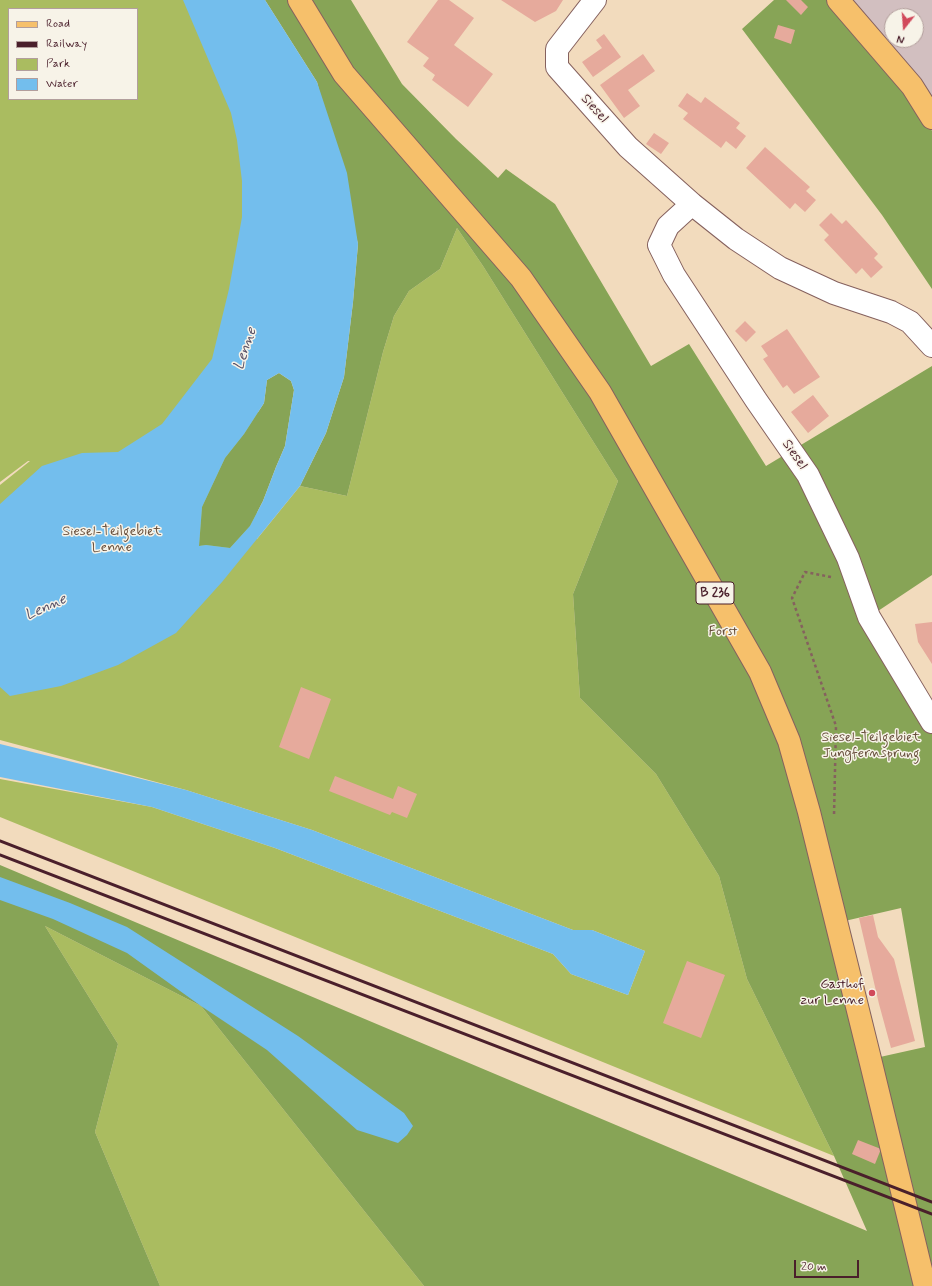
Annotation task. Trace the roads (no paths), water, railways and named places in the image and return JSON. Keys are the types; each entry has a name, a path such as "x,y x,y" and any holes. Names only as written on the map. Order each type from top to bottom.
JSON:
{"main road":[{"name":"B 236","path":"299,0 344,74 521,278 600,392 760,672 789,741 809,812 924,1286"},
{"path":"838,0 912,86 932,118"}],"street":[{"name":"Siesel","path":"595,0 557,49 557,67 628,147 692,204 736,239 780,268 834,293 891,312 910,322 932,346"},
{"name":"Siesel","path":"692,204 668,226 659,246 674,275 756,400 808,475 848,558 869,617 932,722"}],"water":[{"name":"Siesel-Teilgebiet Lenne","path":"183,0 265,0 317,82 347,173 358,244 344,377 326,433 300,486 222,582 176,633 118,665 61,686 10,696 0,687 0,504 42,466 82,453 118,452 162,424 212,359 229,289 242,217 242,181 237,140 231,113","holes":["279,373 291,381 294,390 285,446 263,501 250,526 230,548 206,545 199,546 202,507 225,458 244,434 264,403 267,380"]},
{"path":"0,744 186,790 312,830 573,930 592,930 645,951 628,995 571,974 553,954 275,848 152,807 0,777"},
{"path":"0,877 70,903 127,927 298,1036 404,1113 413,1126 407,1135 398,1143 357,1130 267,1050 201,1006 127,953 53,919 0,900"}],"railway":[{"path":"0,841 932,1202"},
{"path":"0,855 932,1214"}],"place":[{"name":"Gasthof zur Lenne","path":"872,993"}],"water label":[{"name":"Lenne","path":"246,349"},
{"name":"Lenne","path":"46,608"}],"park label":[{"name":"Forst","path":"723,632"},
{"name":"Siesel-Teilgebiet Jungfernsprung","path":"871,746"}]}
